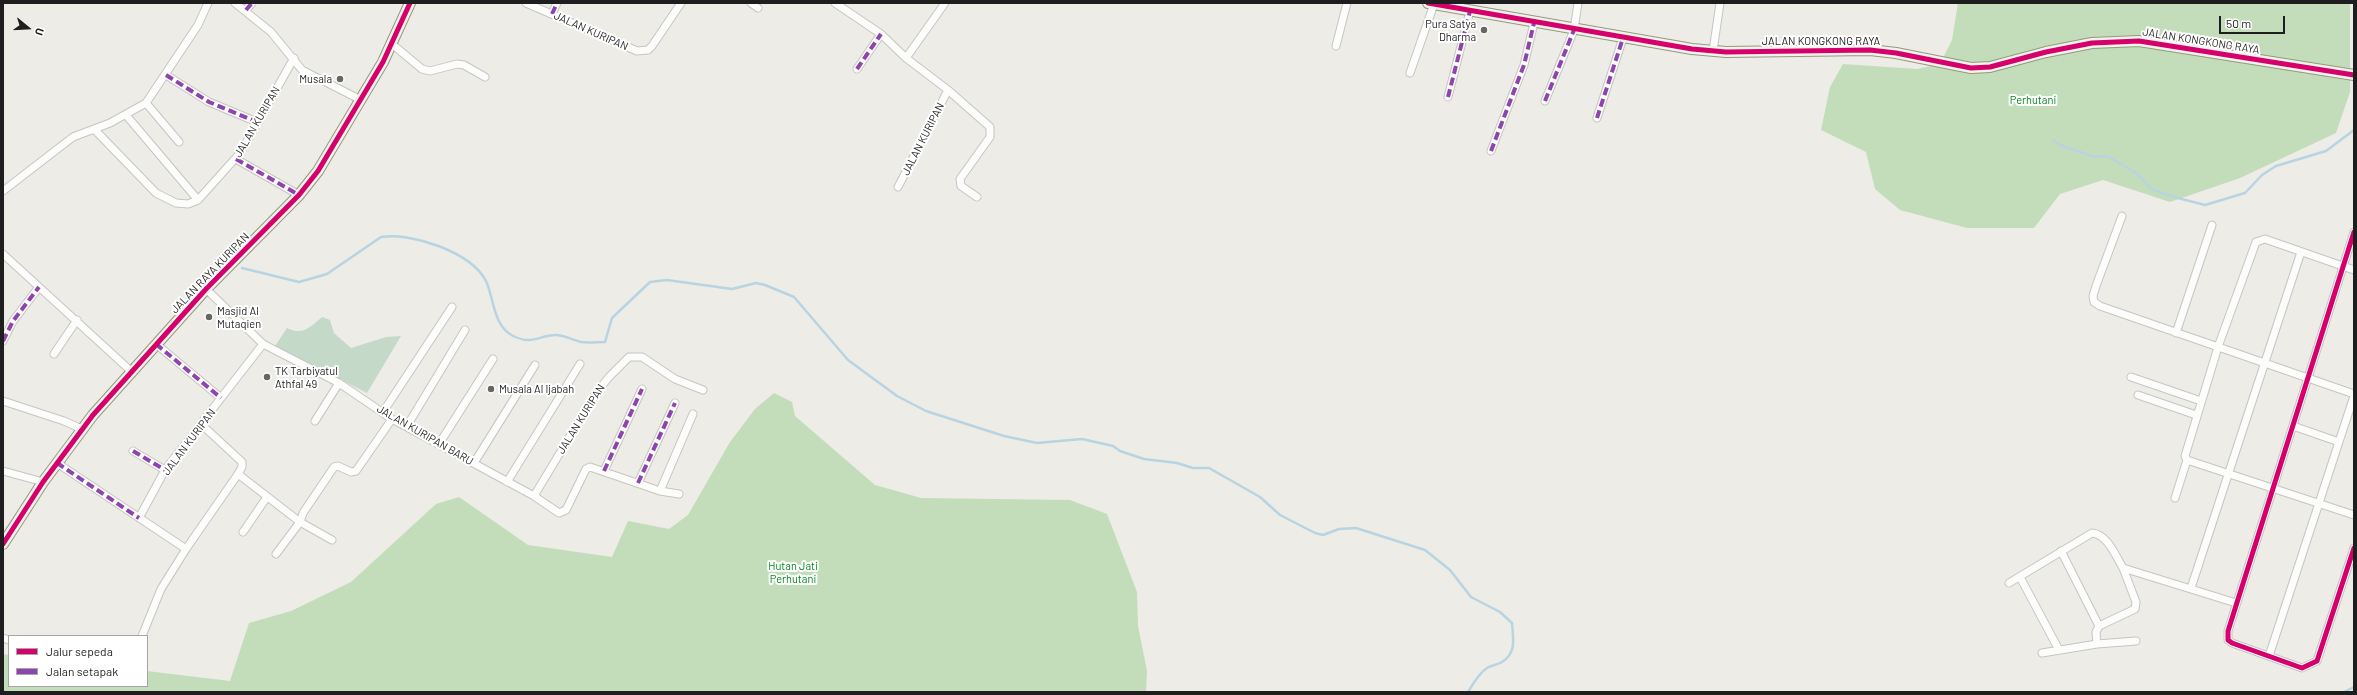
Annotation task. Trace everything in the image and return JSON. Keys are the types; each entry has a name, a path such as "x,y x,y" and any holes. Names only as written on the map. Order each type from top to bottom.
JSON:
{"street":[{"path":"3,191 73,137 94,130 126,115 146,103 198,25 208,3"},
{"path":"235,3 246,10 271,32 294,58 302,70 360,100"},
{"path":"246,10 252,3"},
{"name":"JALAN RAYA KURIPAN","path":"3,544 43,482 82,429 206,289 299,195 335,145 392,44 410,3"},
{"name":"JALAN KURIPAN","path":"526,3 637,51 643,52 652,46 681,3"},
{"path":"552,14 557,3"},
{"path":"751,3 758,8"},
{"name":"JALAN KURIPAN","path":"835,3 881,34 906,58 948,90 990,127 990,137 960,179 961,186 977,197"},
{"path":"906,58 945,3"},
{"path":"1336,46 1347,3"},
{"path":"1545,101 1574,30 1578,3"},
{"path":"1713,52 1720,3"},
{"path":"1410,73 1431,4"},
{"name":"JALAN KONGKONG RAYA","path":"1431,4 1466,8 1534,23 1713,52 1870,50 1896,53 1971,68 1990,67 2046,52 2092,43 2139,41 2354,75"},
{"path":"1448,97 1466,8"},
{"path":"1491,151 1524,65 1534,23"},
{"path":"857,69 881,34"},
{"path":"1597,118 1623,38"},
{"path":"392,44 422,69 430,71 457,64 464,65 485,77"},
{"name":"JALAN KURIPAN","path":"198,200 236,159 294,58"},
{"path":"166,75 210,102 257,122"},
{"name":"JALAN KURIPAN","path":"898,187 948,90"},
{"path":"146,103 179,142"},
{"path":"94,130 156,193 176,203 188,204 198,200 126,115"},
{"path":"236,159 299,195"},
{"path":"2122,216 2096,286 2093,296 2094,302 2100,306 2354,395 2320,504 2269,656"},
{"path":"2176,333 2212,225"},
{"path":"2354,232 2342,266 2309,379 2236,603 2228,631 2228,640 2302,668 2317,661 2354,548"},
{"path":"2175,498 2187,460 2186,450 2196,415 2218,347 2256,242 2265,239 2354,270"},
{"path":"2191,588 2301,252"},
{"path":"3,254 77,320 132,372"},
{"path":"3,341 13,321 40,287"},
{"name":"JALAN KURIPAN BARU","path":"206,289 263,344 339,384 392,419 534,496 560,513 564,512 586,469 593,467 660,491 679,494"},
{"path":"383,412 452,307"},
{"path":"54,354 77,320"},
{"path":"407,426 465,330"},
{"path":"156,344 221,398"},
{"name":"JALAN KURIPAN","path":"140,518 165,470 202,425 263,344"},
{"name":"JALAN KURIPAN","path":"534,496 596,393 608,377 629,357 642,357 675,379 703,390"},
{"path":"439,444 493,358"},
{"path":"507,482 580,364"},
{"path":"474,463 535,366"},
{"path":"2131,377 2201,401"},
{"path":"315,421 339,384"},
{"path":"604,471 642,389"},
{"path":"2138,395 2196,415"},
{"path":"3,402 64,421 82,429"},
{"path":"638,483 675,403"},
{"path":"660,491 693,414"},
{"path":"276,554 300,522 303,514 334,467 338,466 351,472 356,471 392,419"},
{"path":"142,635 158,594 186,548 242,468 242,462 202,425"},
{"path":"2293,426 2339,442"},
{"path":"133,451 165,470"},
{"path":"2187,460 2354,515"},
{"path":"57,463 186,548"},
{"path":"3,471 43,482"},
{"path":"238,474 300,522 332,540"},
{"path":"243,532 267,497"},
{"path":"2009,583 2092,533 2097,534 2107,541 2123,568 2137,605 2131,612 2099,626 2096,632 2097,644"},
{"path":"2062,551 2099,626"},
{"path":"2123,568 2236,603"},
{"path":"2020,577 2059,650"},
{"path":"2042,653 2097,644 2136,640"}],"green space":[{"name":"Perhutani","path":"1958,3 2350,3 2350,92 2336,133 2240,178 2170,202 2103,180 2060,194 2034,228 1967,228 1900,210 1875,189 1866,152 1821,130 1830,87 1843,64 1917,69 1940,64 1952,40"},
{"path":"322,317 330,320 334,333 351,348 386,337 401,336 367,393 275,346 287,328 302,331 310,327"},
{"name":"Hutan Jati Perhutani","path":"774,393 792,402 795,416 875,485 921,498 1070,500 1107,514 1137,592 1138,626 1147,671 1146,692 3,692 3,654 8,655 8,687 148,687 148,671 230,681 249,623 291,611 351,582 436,504 459,497 528,545 612,557 628,521 669,529 688,515 730,442 755,409"}],"waterway":[{"path":"2053,140 2060,145 2092,156 2109,157 2138,174 2151,189 2205,205 2245,193 2262,175 2276,166 2326,151 2354,130"},
{"path":"242,268 299,282 327,274 381,237 394,236 423,241 454,253 467,261 478,271 486,281 489,288 495,311 501,326 513,336 520,339 532,340 557,335 581,342 605,342 612,318 650,282 667,280 732,289 756,283 765,285 794,297 848,360 897,396 926,411 1004,436 1037,443 1082,439 1113,446 1120,451 1144,459 1177,463 1193,468 1209,468 1260,497 1280,515 1315,533 1323,535 1339,529 1356,528 1425,550 1450,570 1471,597 1500,612 1512,623 1513,645 1510,654 1502,662 1484,670 1468,692"},
{"path":"2344,692 2354,687"}],"marked path":[{"path":"246,10 252,3"},
{"path":"552,14 557,3"},
{"path":"1448,97 1470,11"},
{"path":"1491,151 1524,65 1534,23"},
{"path":"1545,101 1574,30"},
{"path":"857,69 881,34"},
{"path":"1597,118 1623,38"},
{"path":"166,75 209,102 257,122"},
{"path":"236,159 299,195"},
{"path":"3,341 13,321 39,287"},
{"path":"156,344 221,398"},
{"path":"604,471 642,389"},
{"path":"638,483 675,403"},
{"path":"133,451 165,470"},
{"path":"57,463 139,518"}],"cycle path":[{"path":"3,544 43,482 93,415 206,289 299,195 318,171 383,62 410,3"},
{"path":"1428,3 1692,49 1726,52 1870,50 1896,53 1971,68 1990,67 2046,52 2092,43 2139,41 2354,75"},
{"path":"2354,232 2228,631 2228,640 2232,643 2302,668 2317,661 2354,548"}],"place":[{"name":"Pura Satya Dharma","path":"1484,30"},
{"name":"Musala","path":"340,79"},
{"name":"Masjid Al Mutaqien","path":"209,317"},
{"name":"TK Tarbiyatul Athfal 49","path":"267,377"},
{"name":"Musala Al Ijabah","path":"491,389"}]}
